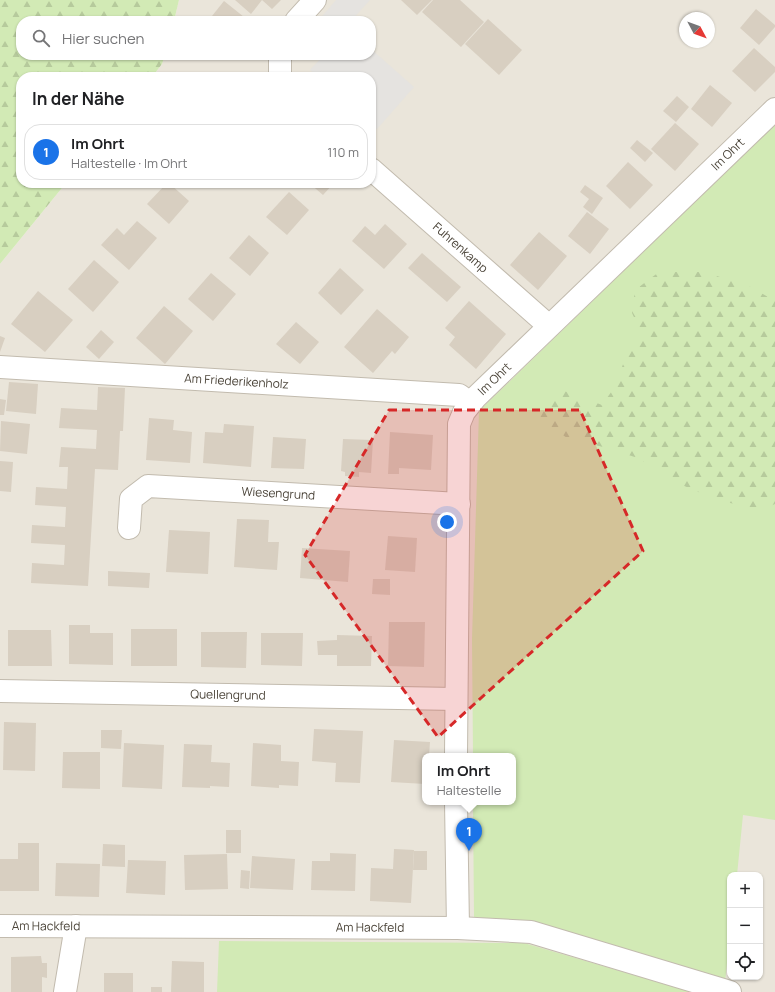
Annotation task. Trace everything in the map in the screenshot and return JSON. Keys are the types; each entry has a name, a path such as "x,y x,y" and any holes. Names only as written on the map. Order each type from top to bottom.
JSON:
{"street":[{"path":"301,16 315,0"},
{"path":"280,60 280,72"},
{"name":"Im Ohrt","path":"456,753 459,424 464,412 470,403 775,108"},
{"name":"Fuhrenkamp","path":"376,173 549,326"},
{"name":"Am Friederikenholz","path":"0,368 459,394 470,403"},
{"name":"Wiesengrund","path":"129,528 131,499 148,486 459,504"},
{"name":"Quellengrund","path":"0,691 456,699"},
{"path":"456,805 458,928"},
{"name":"Am Hackfeld","path":"0,926 458,928 531,932 730,992"},
{"path":"65,992 76,926"}],"highlighted area":[{"path":"389,410 580,410 643,551 438,737 305,555"}],"shaded area":[{"path":"179,0 775,0 775,992 0,992 0,264 62,188 376,188 376,72 156,72 163,60 376,60 376,16 175,16"},
{"path":"336,0 370,0 356,16 322,16"},
{"path":"376,53 414,87 377,129 376,72 312,72 310,70 319,60 376,60"}],"green space":[{"path":"0,0 179,0 175,16 16,16 16,60 163,60 156,72 16,72 16,188 62,188 0,264"},
{"path":"775,124 775,820 743,815 737,872 727,872 727,963 725,982 523,922 474,917 473,805 516,805 516,753 473,753 472,639 479,411"},
{"path":"659,272 703,272 747,285 775,301 775,504 761,510 717,500 675,482 638,458 567,438 550,426 529,419 562,390 602,405 614,388 625,359 643,336 632,313 635,290"},
{"path":"219,941 524,943 692,992 217,992"}],"building":[{"path":"235,0 262,0 251,14"},
{"path":"262,0 281,0 272,9"},
{"path":"401,0 432,0 417,15"},
{"path":"433,0 460,0 484,22 461,47 422,12"},
{"path":"224,1 243,16 212,16"},
{"path":"756,9 775,25 775,27 759,45 740,28"},
{"path":"488,19 522,50 499,75 465,44"},
{"path":"754,48 775,67 775,72 755,92 732,71"},
{"path":"710,85 732,103 712,127 691,109"},
{"path":"677,96 689,107 676,122 663,111"},
{"path":"675,123 699,144 675,171 651,149"},
{"path":"637,140 653,153 645,162 630,148"},
{"path":"628,162 653,185 630,209 606,186"},
{"path":"585,185 603,198 592,214 583,207 589,199 580,192"},
{"path":"162,188 175,188 189,201 169,224 147,204"},
{"path":"315,188 329,188 323,195"},
{"path":"289,192 309,210 287,235 266,217"},
{"path":"587,212 609,229 590,254 568,236"},
{"path":"137,221 157,238 129,270 101,245 117,228 124,235"},
{"path":"385,224 407,244 384,269 352,241 365,226 375,235"},
{"path":"539,232 567,256 538,290 510,265"},
{"path":"249,235 269,253 250,276 229,258"},
{"path":"422,253 461,287 447,302 408,268"},
{"path":"94,260 119,282 93,312 68,289"},
{"path":"340,268 364,290 341,315 318,293"},
{"path":"211,273 236,294 213,321 188,299"},
{"path":"38,291 73,320 45,352 11,324"},
{"path":"469,301 506,334 476,369 449,345 455,337 445,328"},
{"path":"164,306 193,331 165,364 136,338"},
{"path":"377,309 409,337 395,354 392,351 373,373 344,347"},
{"path":"296,322 319,342 300,364 276,344"},
{"path":"101,330 114,342 99,359 86,347"},
{"path":"0,336 5,338 0,352"},
{"path":"9,382 38,384 36,414 6,411"},
{"path":"98,387 125,388 123,431 120,431 118,470 95,469 88,586 31,583 32,563 64,565 65,545 31,543 32,525 65,527 66,507 35,505 36,487 67,489 68,467 59,467 61,447 96,449 97,430 59,428 61,408 97,410"},
{"path":"0,399 6,400 4,415 0,415"},
{"path":"149,418 174,420 173,430 192,432 190,463 146,460"},
{"path":"1,421 30,424 27,454 0,451"},
{"path":"224,424 254,426 251,467 203,463 205,432 223,433"},
{"path":"390,432 433,435 431,470 399,468 399,474 388,474"},
{"path":"273,437 306,439 304,469 271,468"},
{"path":"343,439 373,440 371,473 359,472 359,477 345,476 345,472 341,471"},
{"path":"0,461 13,462 11,492 0,491"},
{"path":"237,519 269,520 268,542 279,542 277,570 234,567"},
{"path":"169,530 210,532 208,574 166,572"},
{"path":"388,536 417,538 415,572 385,570"},
{"path":"302,548 350,551 348,582 300,578"},
{"path":"108,571 150,573 149,588 108,586"},
{"path":"373,579 390,579 390,595 372,594"},
{"path":"389,622 425,622 424,667 388,666"},
{"path":"69,625 90,625 90,633 113,633 113,665 69,664"},
{"path":"131,629 177,629 177,666 131,666"},
{"path":"8,630 51,630 52,666 8,666"},
{"path":"201,632 247,632 246,668 201,667"},
{"path":"261,633 303,633 302,666 261,665"},
{"path":"337,635 372,636 371,666 337,666 337,655 318,655 317,641 337,640"},
{"path":"4,722 36,723 35,771 3,770"},
{"path":"314,729 363,731 360,783 335,782 336,763 312,761"},
{"path":"101,730 122,730 121,749 101,748"},
{"path":"394,740 430,742 429,753 422,753 422,784 391,782"},
{"path":"124,743 164,745 162,789 122,787"},
{"path":"253,743 281,745 281,761 299,762 298,786 279,785 279,788 251,786"},
{"path":"184,744 212,745 211,762 230,763 229,787 182,787"},
{"path":"63,752 100,752 100,789 62,788"},
{"path":"226,830 241,830 241,853 226,853"},
{"path":"18,843 39,843 39,891 0,891 0,859 18,859"},
{"path":"103,844 125,845 125,867 102,866"},
{"path":"394,849 414,850 411,903 370,901 371,868 393,869"},
{"path":"414,851 427,851 427,870 413,870"},
{"path":"330,853 356,854 355,891 311,890 312,861 330,861"},
{"path":"227,854 228,889 185,890 184,855"},
{"path":"252,856 295,859 293,890 250,888"},
{"path":"128,860 166,861 165,895 126,893"},
{"path":"56,863 100,864 99,897 55,896"},
{"path":"241,870 250,871 249,889 240,888"},
{"path":"41,956 42,963 47,963 47,978 42,977 42,992 11,992 11,957"},
{"path":"172,961 204,962 204,992 171,992"},
{"path":"104,973 133,973 133,992 104,992"},
{"path":"151,987 162,987 162,992 151,992"}],"place":[{"name":"Im Ohrt","path":"469,851"}]}
